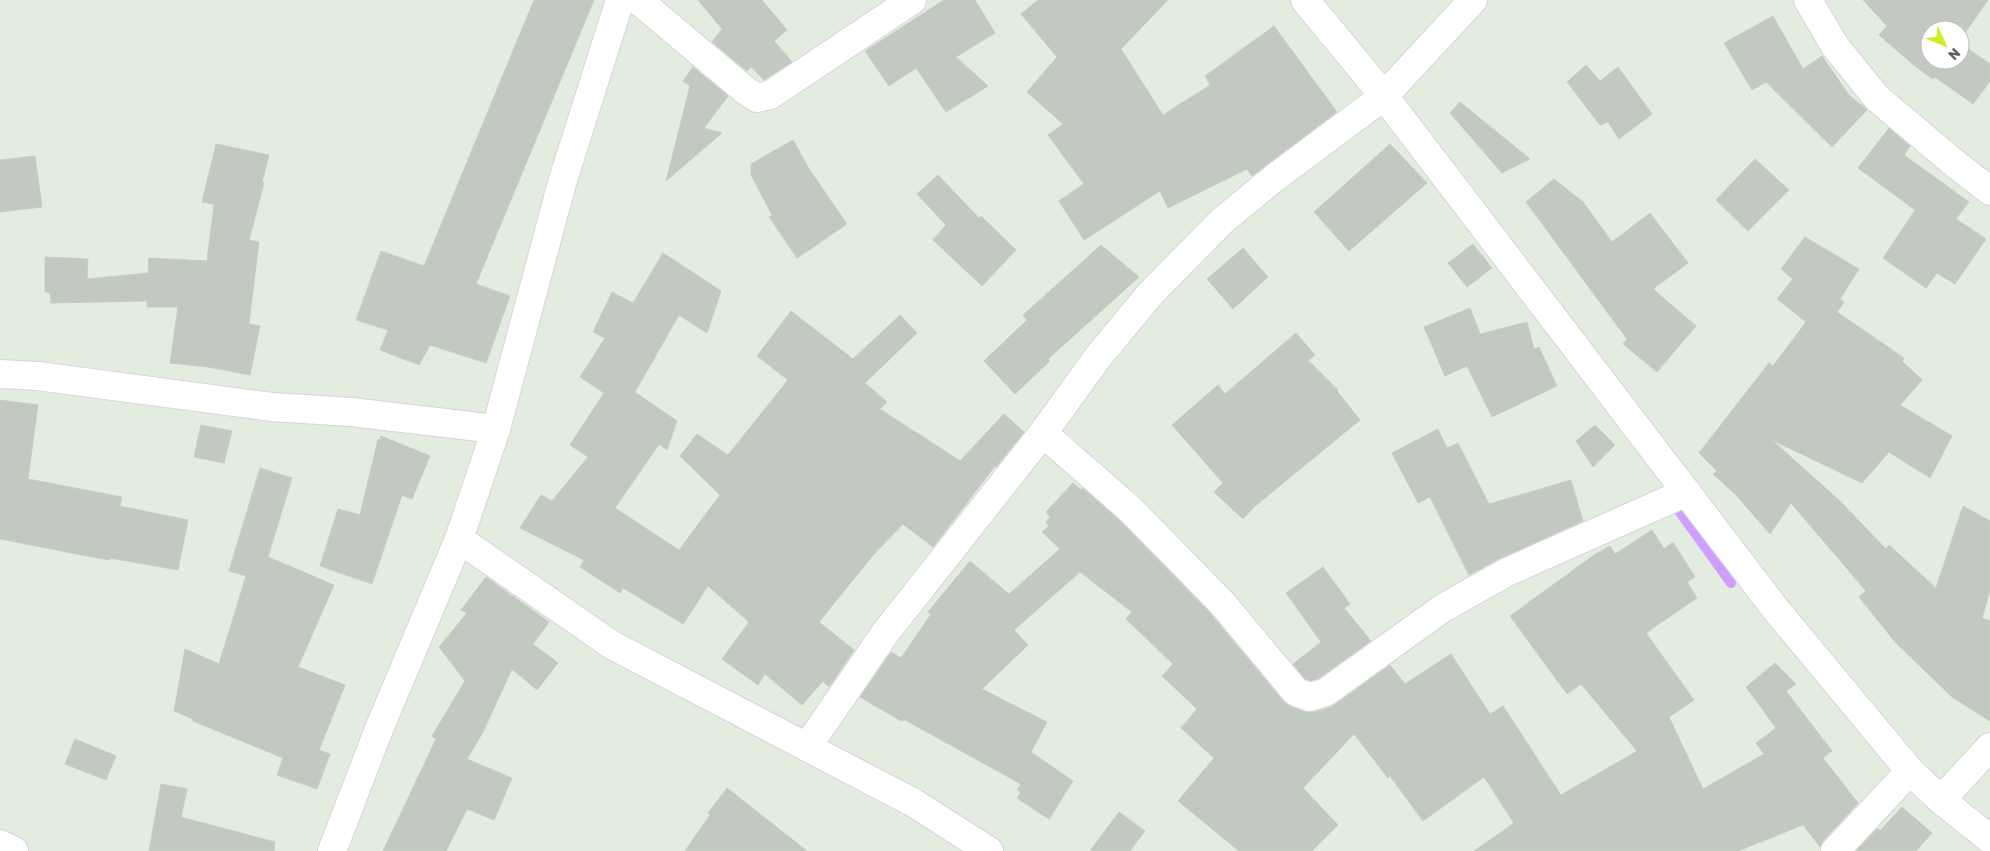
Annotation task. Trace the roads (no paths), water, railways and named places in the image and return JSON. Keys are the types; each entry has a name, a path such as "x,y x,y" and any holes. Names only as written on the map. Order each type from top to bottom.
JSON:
{"street":[{"path":"332,851 378,729 459,539 496,429 562,183 620,0"},
{"path":"638,0 757,98 770,95 912,0"},
{"path":"1305,0 1384,96 1777,611 1910,771 1941,800 1990,839"},
{"path":"807,747 886,632 1043,433 1098,357 1151,293 1222,221 1273,179 1384,96 1473,0"},
{"path":"1808,0 1836,46 1877,98 1990,191"},
{"path":"0,374 38,376 272,408 350,412 496,429"},
{"path":"1043,433 1131,510 1222,603 1296,692 1310,697 1326,692 1443,608 1507,572 1687,492"},
{"path":"459,539 612,645 914,803 990,851"},
{"path":"1941,800 1990,747"},
{"path":"1835,851 1910,771"},
{"path":"0,844 14,851"}],"waterway":[{"path":"1680,512 1731,583"}]}
